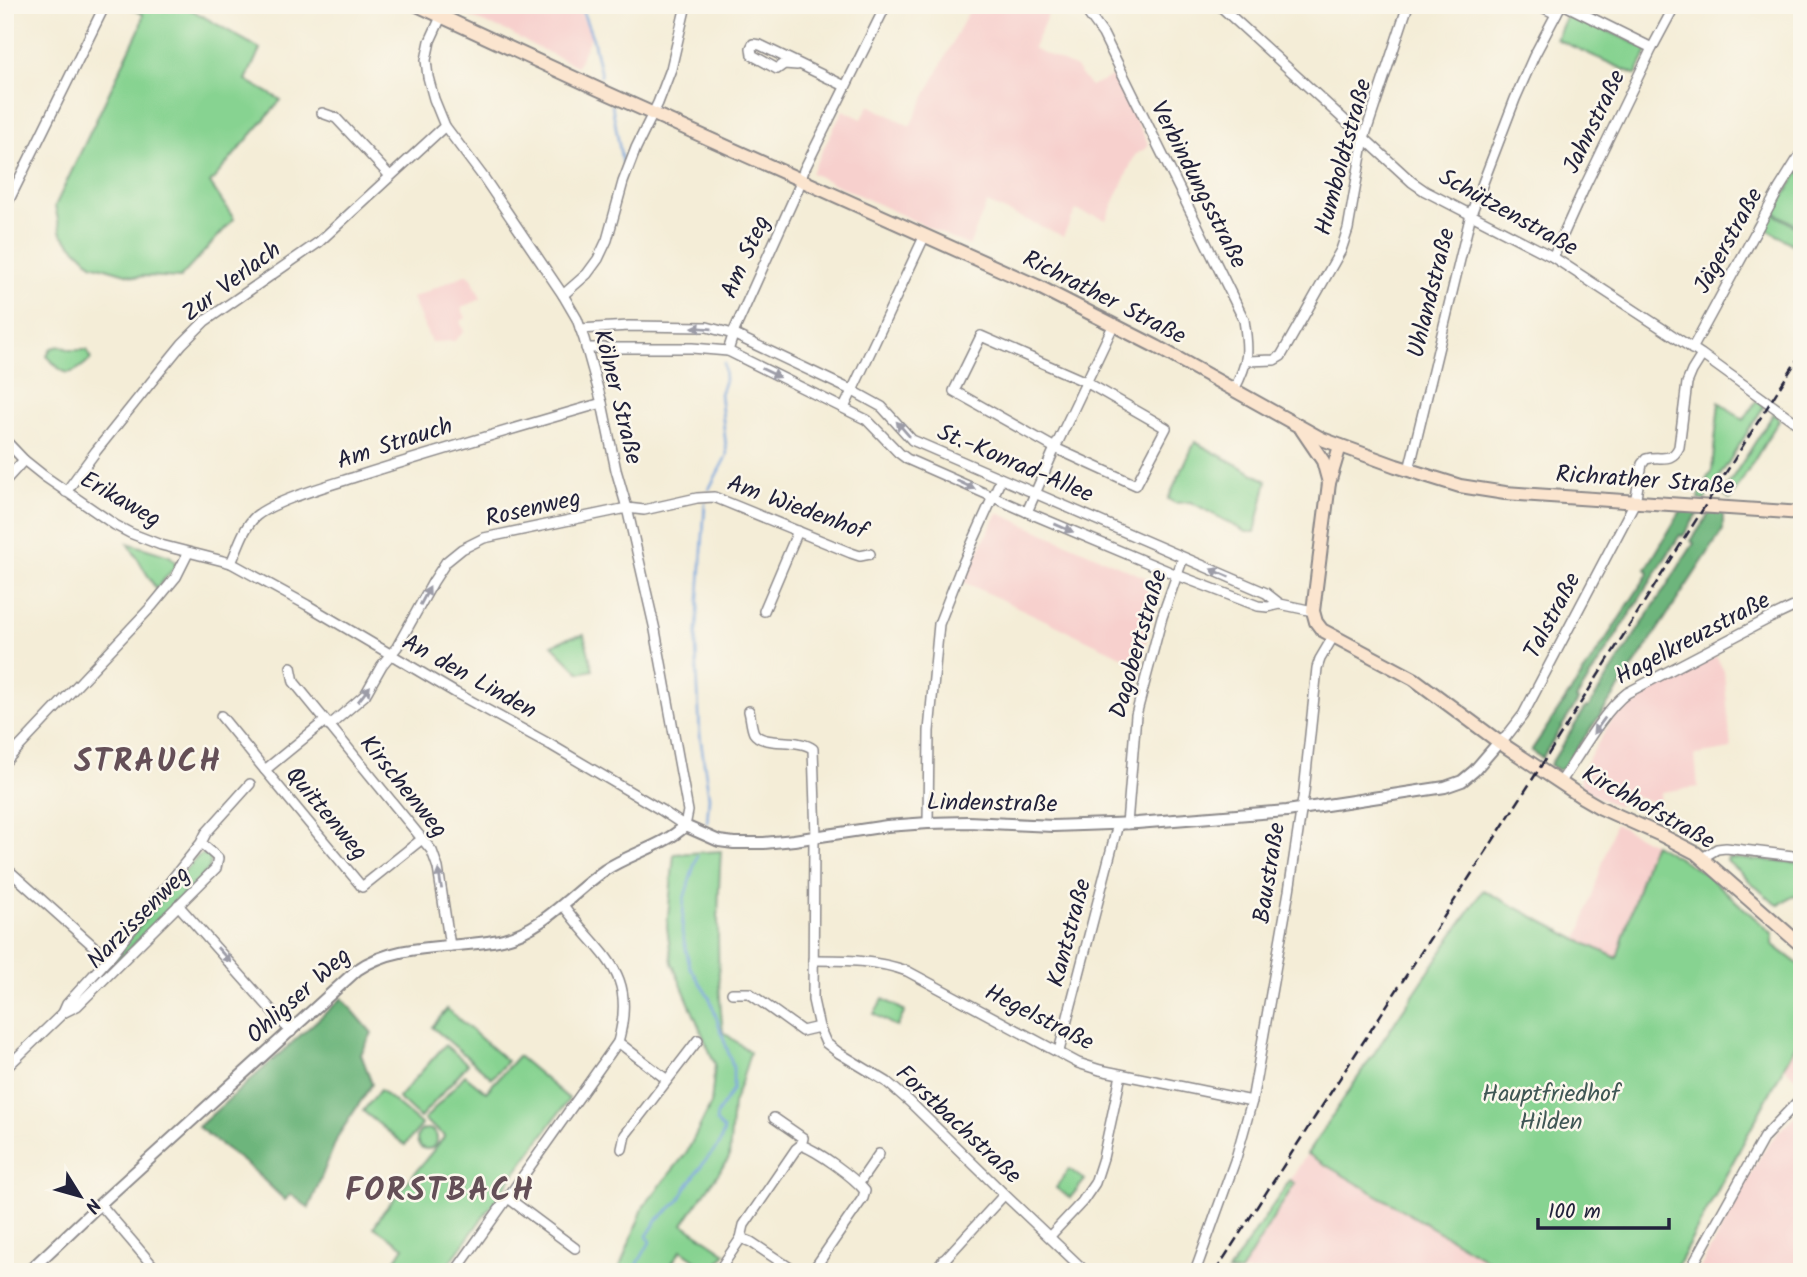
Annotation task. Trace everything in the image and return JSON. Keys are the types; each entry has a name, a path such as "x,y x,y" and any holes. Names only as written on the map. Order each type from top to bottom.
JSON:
{"main road":[{"name":"Richrather Straße","path":"417,5 1037,286 1114,324 1300,427 1340,446 1460,486 1505,493 1802,513"},
{"path":"1300,427 1323,461 1329,483"},
{"path":"1323,461 1329,451 1340,446"},
{"path":"1333,637 1319,626 1313,611 1329,483 1340,446"},
{"name":"Kirchhofstraße","path":"1333,637 1414,679 1504,738 1560,783 1601,808 1679,844 1702,858 1802,946"}],"street":[{"path":"5,208 9,190 104,5"},
{"path":"563,295 587,274 607,240 623,182 671,69 686,5"},
{"name":"Am Steg","path":"728,351 801,179 886,5"},
{"name":"Verbindungsstraße","path":"1082,5 1103,34 1244,320 1248,344 1247,361 1234,390"},
{"name":"Schützenstraße","path":"1219,5 1425,191 1553,257 1702,355 1802,427"},
{"name":"Humboldtstraße","path":"1247,361 1274,360 1281,356 1341,250 1348,229 1364,138 1409,5"},
{"path":"1538,5 1556,15"},
{"path":"1563,5 1652,48"},
{"name":"Uhlandstraße","path":"1409,470 1471,214 1515,99 1534,56 1563,5"},
{"name":"Jahnstraße","path":"1553,257 1586,184 1675,5"},
{"name":"Kölner Straße","path":"441,17 430,41 426,60 434,99 445,126 484,178 563,295 576,319 586,348 602,403 656,630 688,811 685,826"},
{"path":"797,65 784,64 777,69 752,55 751,48 753,44 760,45 845,86"},
{"path":"322,113 336,118 390,176"},
{"name":"Zur Verlach","path":"66,492 182,344 205,321 318,242 445,126"},
{"name":"Jägerstraße","path":"1692,349 1802,152"},
{"path":"844,408 925,235"},
{"path":"1027,512 1114,324"},
{"name":"St.-Konrad-Allee","path":"580,329 629,326 708,327 733,334 853,391 887,411 908,435 919,443 1266,593 1280,604"},
{"path":"981,336 1086,382 1166,428 1136,485 1055,448 954,391 981,336"},
{"name":"St.-Konrad-Allee","path":"586,348 692,348 728,351 867,421 903,457 992,497 1258,606 1280,604 1313,611"},
{"name":"Talstraße","path":"1504,738 1523,715 1634,502 1642,464 1646,459 1671,458 1679,447 1687,383 1702,355"},
{"name":"Am Strauch","path":"232,564 246,528 255,517 270,507 323,487 471,440 602,403"},
{"name":"Erikaweg","path":"5,440 24,460 66,492 130,533 161,545 232,564"},
{"path":"5,481 24,460"},
{"path":"928,823 929,731 939,624 1001,480"},
{"name":"Am Wiedenhof","path":"627,508 644,510 713,497 851,553 860,556 870,554"},
{"name":"Rosenweg","path":"327,724 362,698 382,665 397,647 446,562 462,549 484,538 627,508"},
{"path":"764,611 798,531"},
{"path":"5,762 152,606 176,578 188,552"},
{"name":"Dagobertstraße","path":"1122,824 1136,715 1162,617 1184,558"},
{"name":"An den Linden","path":"232,564 551,745 685,826"},
{"name":"Hagelkreuzstraße","path":"1560,783 1598,727 1619,699 1627,693 1802,603"},
{"name":"Baustraße","path":"1195,1272 1236,1158 1252,1101 1302,808 1317,668 1333,637"},
{"name":"Kirschenweg","path":"292,667 294,682 432,851 438,868 450,946"},
{"name":"Forstbachstraße","path":"749,711 753,731 761,739 805,744 813,749 813,1000 826,1043 887,1082 910,1102 1086,1272"},
{"name":"Quittenweg","path":"221,716 362,887 422,839"},
{"name":"Quittenweg","path":"265,770 327,724"},
{"name":"Lindenstraße","path":"685,826 710,838 734,843 764,843 928,823 1053,826 1122,824 1282,811 1445,787 1462,781 1504,738"},
{"name":"Narzissenweg","path":"63,1013 67,1004 108,959 201,843 206,833 250,784"},
{"name":"Kantstraße","path":"1059,1051 1122,824"},
{"name":"Ohligser Weg","path":"28,1272 370,961 404,952 503,939 524,932 605,871 674,836 685,826"},
{"name":"Narzissenweg","path":"5,1069 63,1013 78,1006 216,868 218,858 201,843"},
{"path":"1702,858 1717,849 1726,848 1802,857"},
{"path":"5,867 108,959"},
{"path":"178,905 291,1032"},
{"path":"455,1272 618,1042 623,1024 622,988 613,967 563,905"},
{"name":"Hegelstraße","path":"813,960 860,960 907,971 1078,1063 1121,1075 1252,1101"},
{"path":"732,993 749,993 802,1031 819,1027"},
{"path":"622,1149 625,1135 698,1040"},
{"path":"618,1042 666,1079"},
{"path":"1050,1237 1082,1202 1095,1183 1121,1075"},
{"path":"1689,1272 1764,1137 1802,1097"},
{"path":"719,1272 741,1238 744,1225 801,1145 803,1138 774,1118"},
{"path":"801,1145 816,1153 865,1191 863,1198 812,1272"},
{"path":"859,1184 879,1153"},
{"path":"933,1272 1004,1195"},
{"path":"508,1198 575,1248"},
{"path":"100,1204 157,1272"},
{"path":"741,1238 796,1272"},
{"path":"943,1260 955,1272"}],"shaded area":[{"path":"462,5 577,5 591,36 577,66 509,32 456,12"},
{"path":"972,5 1052,5 1033,48 1076,68 1090,86 1114,76 1149,146 1135,155 1106,220 1076,210 1063,236 987,203 969,246 811,173 843,110 862,119 869,105 910,126"},
{"path":"467,274 472,278 481,299 461,308 466,318 460,321 464,332 454,341 431,342 412,298"},
{"path":"998,513 1160,584 1140,665 962,581"},
{"path":"1716,656 1724,671 1731,749 1695,755 1698,787 1661,792 1659,804 1621,791 1618,807 1582,789 1579,774 1615,715 1628,700"},
{"path":"1615,824 1654,844 1617,959 1578,940"},
{"path":"1802,1033 1802,1073 1796,1078 1784,1067"},
{"path":"1802,1109 1802,1272 1698,1272 1762,1153 1777,1133"},
{"path":"1307,1154 1508,1272 1240,1272 1295,1184 1290,1180"}],"green space":[{"path":"125,5 183,5 260,49 246,80 281,100 210,183 234,219 180,278 136,277 92,264 61,234 55,206 140,28 143,14"},
{"path":"1568,13 1648,49 1636,75 1556,39"},
{"path":"1802,167 1802,229 1774,212"},
{"path":"1771,212 1802,231 1802,250 1762,226"},
{"path":"60,346 70,350 87,350 91,359 77,370 63,371 47,356 51,348"},
{"path":"1756,401 1764,406 1704,501 1699,499 1701,489 1712,470 1719,402 1744,420"},
{"path":"1774,413 1779,420 1730,500 1722,494"},
{"path":"1195,442 1267,481 1255,532 1246,532 1191,502 1175,503 1168,499"},
{"path":"1682,509 1700,510 1683,536 1680,535 1576,699 1578,701 1542,758 1531,751 1649,572 1646,569"},
{"path":"1711,511 1723,512 1723,530 1618,690 1562,769 1558,770 1550,765 1694,543 1691,541"},
{"path":"128,543 170,556 176,563 156,589"},
{"path":"584,635 593,670 580,673 552,645"},
{"name":"Hauptfriedhof Hilden","path":"1654,844 1703,872 1773,934 1772,944 1802,967 1802,1033 1674,1272 1508,1272 1307,1154 1483,890 1617,958"},
{"path":"721,851 718,942 723,1032 750,1052 733,1104 729,1158 683,1224 726,1253 711,1271 681,1250 666,1272 618,1272 644,1206 687,1152 711,1104 715,1064 672,963 667,927 674,854"},
{"path":"204,854 211,859 209,869 76,1002 195,859"},
{"path":"1728,858 1802,863 1799,896 1790,897 1779,905 1774,903 1727,861"},
{"path":"342,998 372,1033 361,1054 372,1084 338,1136 309,1208 291,1194 285,1200 251,1168 198,1127"},
{"path":"883,999 905,1011 897,1027 874,1014"},
{"path":"447,1009 507,1061 492,1078 432,1027"},
{"path":"445,1045 468,1064 420,1118 398,1098"},
{"path":"518,1056 569,1099 443,1272 388,1272 404,1247 374,1227 383,1212 445,1136 424,1120 465,1075 486,1092"},
{"path":"380,1090 422,1125 405,1145 363,1111"},
{"path":"427,1129 434,1132 437,1139 434,1146 427,1149 420,1146 417,1139 420,1132"},
{"path":"1069,1169 1085,1180 1070,1198 1056,1188"},
{"path":"1290,1180 1295,1183 1240,1272 1228,1272"}],"waterway":[{"path":"580,5 593,39 601,76"},
{"path":"612,105 622,162"},
{"path":"709,489 727,455 720,394 725,380 724,363"},
{"path":"705,503 696,645 700,735 709,797 707,823"},
{"path":"639,1272 638,1263 650,1242 647,1236 657,1220 679,1201 704,1162 719,1145 724,1130 716,1122 717,1114 733,1088 733,1066 710,999 690,967 682,932 684,899 697,856"}],"railway":[{"path":"1215,1272 1534,777 1802,352"}],"district":[{"name":"STRAUCH","path":"148,762"},
{"name":"FORSTBACH","path":"440,1191"}]}
